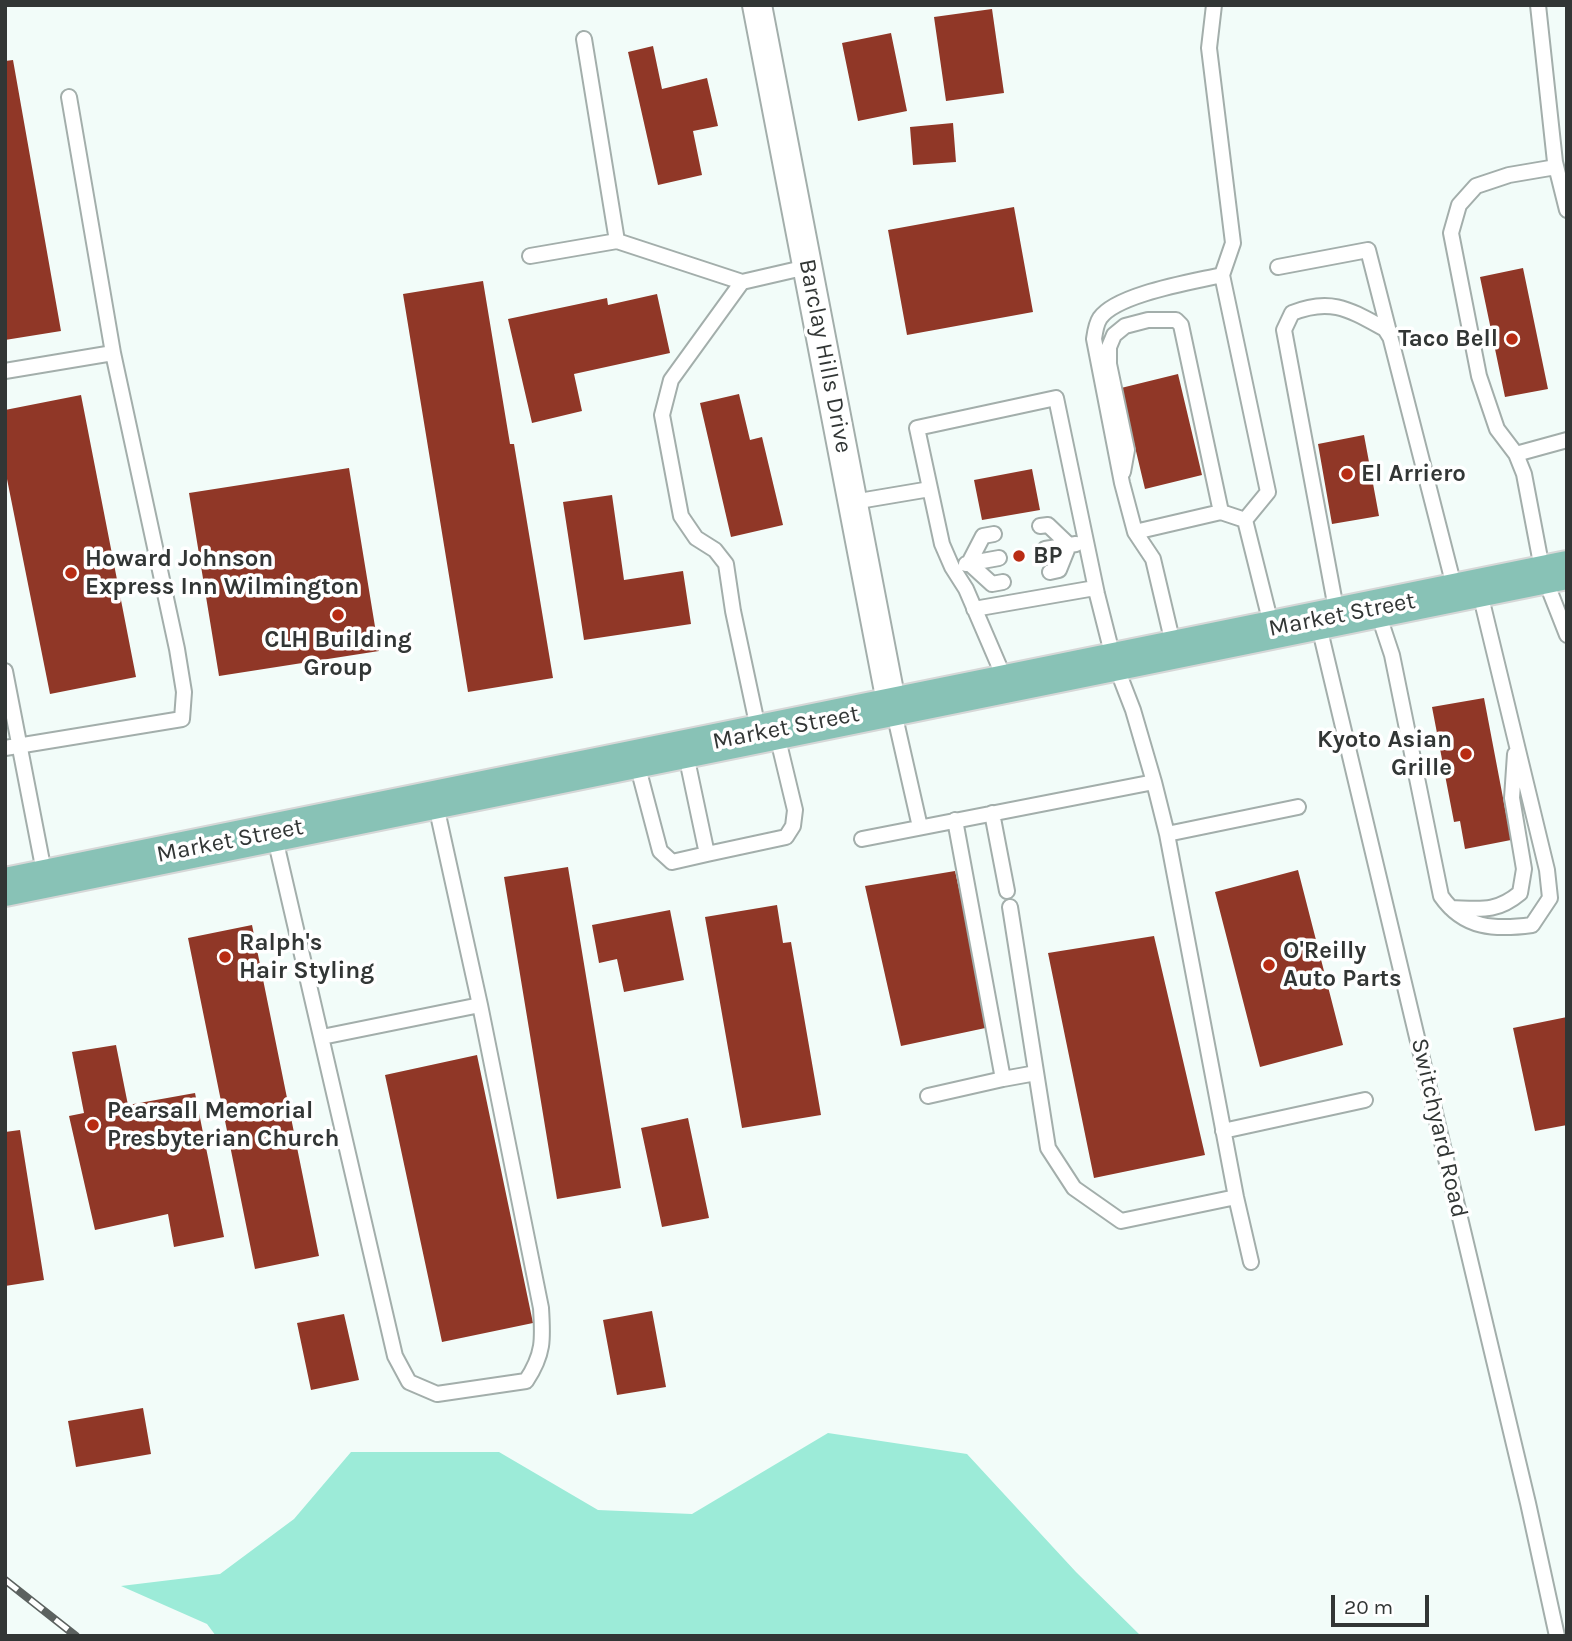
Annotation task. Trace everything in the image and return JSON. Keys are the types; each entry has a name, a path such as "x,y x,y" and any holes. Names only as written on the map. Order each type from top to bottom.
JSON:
{"main road":[{"name":"Market Street","path":"5,887 1555,572"}],"street":[{"name":"Barclay Hills Drive","path":"757,5 892,707"}],"lane":[{"path":"1213,5 1209,48 1233,243 1222,275 1268,492 1245,520"},
{"path":"1538,5 1556,167 1567,210"},
{"path":"584,39 617,241"},
{"path":"12,747 182,719 184,692 177,649 113,353 69,97"},
{"path":"1556,167 1509,176 1476,186 1459,205 1451,233 1479,376 1497,429 1516,454 1524,474 1555,572 1567,635"},
{"path":"530,256 617,241 742,282 807,267"},
{"path":"1278,267 1368,250 1467,590 1516,743 1547,870 1550,898 1532,925 1502,929 1466,920 1449,908 1441,896 1392,654 1377,608"},
{"path":"1174,650 1153,559 1135,532 1122,483 1094,339 1098,320 1110,308 1161,289 1222,275"},
{"path":"636,759 660,851 671,862 786,837 793,826 795,810 767,732 733,611 726,564 715,550 696,538 681,516 663,415 671,380 742,282"},
{"name":"Switchyard Road","path":"1393,341 1385,329 1332,304 1307,307 1292,313 1284,330 1328,618 1557,1636"},
{"path":"1122,483 1127,450 1109,364 1109,347 1114,335 1125,326 1148,320 1176,320 1181,325 1221,512"},
{"path":"5,371 113,353"},
{"path":"1007,683 966,589 942,544 917,428 1056,398 1095,587 1114,661 1133,710 1167,834 1236,1198 1251,1262"},
{"path":"1516,454 1567,440"},
{"path":"853,502 930,489"},
{"path":"1135,532 1221,512 1245,520"},
{"path":"1245,520 1272,629"},
{"path":"1040,526 1048,525 1069,545"},
{"path":"969,563 984,536 994,534"},
{"path":"1045,549 1084,542"},
{"path":"1050,572 1059,569 1069,545"},
{"path":"952,567 999,558"},
{"path":"969,563 992,584 1003,582"},
{"path":"974,609 1095,587"},
{"path":"5,671 12,747 46,878"},
{"path":"892,707 920,827"},
{"path":"1449,908 1486,909 1507,904 1520,893 1524,869 1512,799 1516,743"},
{"path":"685,749 707,854"},
{"path":"862,839 1154,782"},
{"path":"273,832 394,1356 409,1382 437,1394 526,1381 538,1363 543,1341 541,1308 480,1005 435,800"},
{"path":"1167,834 1298,807"},
{"path":"992,813 1007,891"},
{"path":"955,820 1003,1079"},
{"path":"1010,908 1048,1148 1073,1188 1121,1221 1236,1198"},
{"path":"322,1037 480,1005"},
{"path":"928,1096 1036,1073"},
{"path":"1223,1131 1365,1100"}],"green space":[{"path":"828,1433 967,1454 1076,1572 1141,1636 216,1636 207,1624 121,1586 220,1574 294,1519 351,1452 499,1452 598,1510 692,1514"}],"building":[{"path":"992,9 1004,93 946,101 934,17"},
{"path":"891,33 907,111 858,121 842,43"},
{"path":"653,46 662,89 707,78 718,126 693,131 702,175 658,185 628,52"},
{"path":"13,60 61,331 5,340 5,61"},
{"path":"953,123 956,162 913,165 910,127"},
{"path":"1014,207 1033,312 907,335 888,230"},
{"path":"1523,268 1548,389 1505,397 1480,277"},
{"path":"483,281 510,444 514,444 553,678 468,692 403,294"},
{"path":"657,294 670,353 574,374 582,411 532,423 508,319 607,298 608,305"},
{"path":"1178,374 1202,475 1145,489 1121,388"},
{"path":"739,394 750,440 762,437 783,525 731,537 700,403"},
{"name":"Howard Johnson Express Inn Wilmington","path":"81,395 136,677 50,694 5,469 5,410"},
{"path":"1364,435 1379,516 1332,524 1318,444"},
{"path":"349,468 379,651 219,676 189,493"},
{"path":"1032,469 1040,510 982,520 974,480"},
{"path":"612,495 624,580 683,571 691,624 584,640 563,502"},
{"path":"1484,698 1511,840 1465,849 1460,821 1454,822 1432,707"},
{"path":"568,867 621,1188 557,1199 504,877"},
{"path":"1298,870 1343,1045 1260,1067 1215,892"},
{"path":"955,871 990,1027 901,1046 865,886"},
{"path":"777,905 783,943 791,942 821,1115 742,1128 705,917"},
{"path":"670,910 684,980 624,992 617,959 599,963 592,925"},
{"path":"252,925 319,1256 255,1269 188,938"},
{"path":"1154,936 1205,1155 1094,1178 1048,953"},
{"path":"1567,1017 1567,1125 1535,1131 1513,1028"},
{"path":"116,1045 128,1105 195,1093 224,1237 174,1247 168,1214 95,1230 69,1116 84,1113 72,1052"},
{"path":"477,1055 533,1323 442,1342 385,1075"},
{"path":"688,1118 709,1218 662,1227 641,1128"},
{"path":"20,1130 44,1280 5,1286 5,1132"},
{"path":"652,1311 666,1387 617,1395 603,1320"},
{"path":"344,1314 359,1380 311,1390 297,1323"},
{"path":"143,1408 151,1454 76,1467 68,1421"}],"railway":[{"path":"5,1580 76,1636"}],"place":[{"name":"Taco Bell","path":"1512,339"},
{"name":"El Arriero","path":"1347,474"},
{"name":"BP","path":"1019,556"},
{"name":"Howard Johnson Express Inn Wilmington","path":"71,573"},
{"name":"CLH Building Group","path":"338,615"},
{"name":"Kyoto Asian Grille","path":"1466,754"},
{"name":"Ralph's Hair Styling","path":"225,957"},
{"name":"O'Reilly Auto Parts","path":"1269,965"},
{"name":"Pearsall Memorial Presbyterian Church","path":"93,1125"}]}
